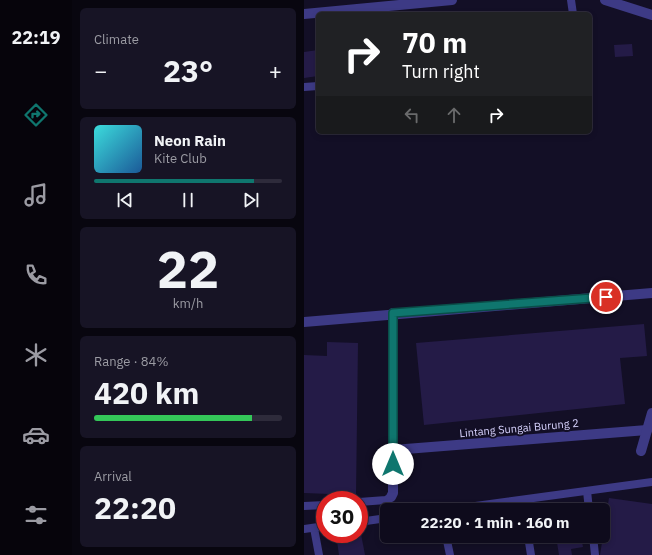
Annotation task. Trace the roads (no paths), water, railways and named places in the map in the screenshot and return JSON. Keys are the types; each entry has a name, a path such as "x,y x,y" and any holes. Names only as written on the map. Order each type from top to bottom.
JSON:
{"street":[{"path":"325,12 452,0"},
{"path":"605,0 652,15"},
{"path":"304,14 316,13"},
{"path":"304,322 393,313 652,293"},
{"path":"391,498 393,493 393,313"},
{"path":"641,451 652,413"},
{"name":"Lintang Sungai Burung 2","path":"393,450 647,430"}],"lane":[{"path":"571,0 573,12"},
{"path":"304,87 316,86"},
{"path":"499,503 652,482"},
{"path":"587,491 588,503"},
{"path":"368,501 386,500 391,498"},
{"path":"304,506 316,505"},
{"path":"368,521 380,519"},
{"path":"304,529 314,528 319,555"},
{"path":"447,543 450,555"},
{"path":"529,543 531,555"},
{"path":"594,543 595,555"}]}
